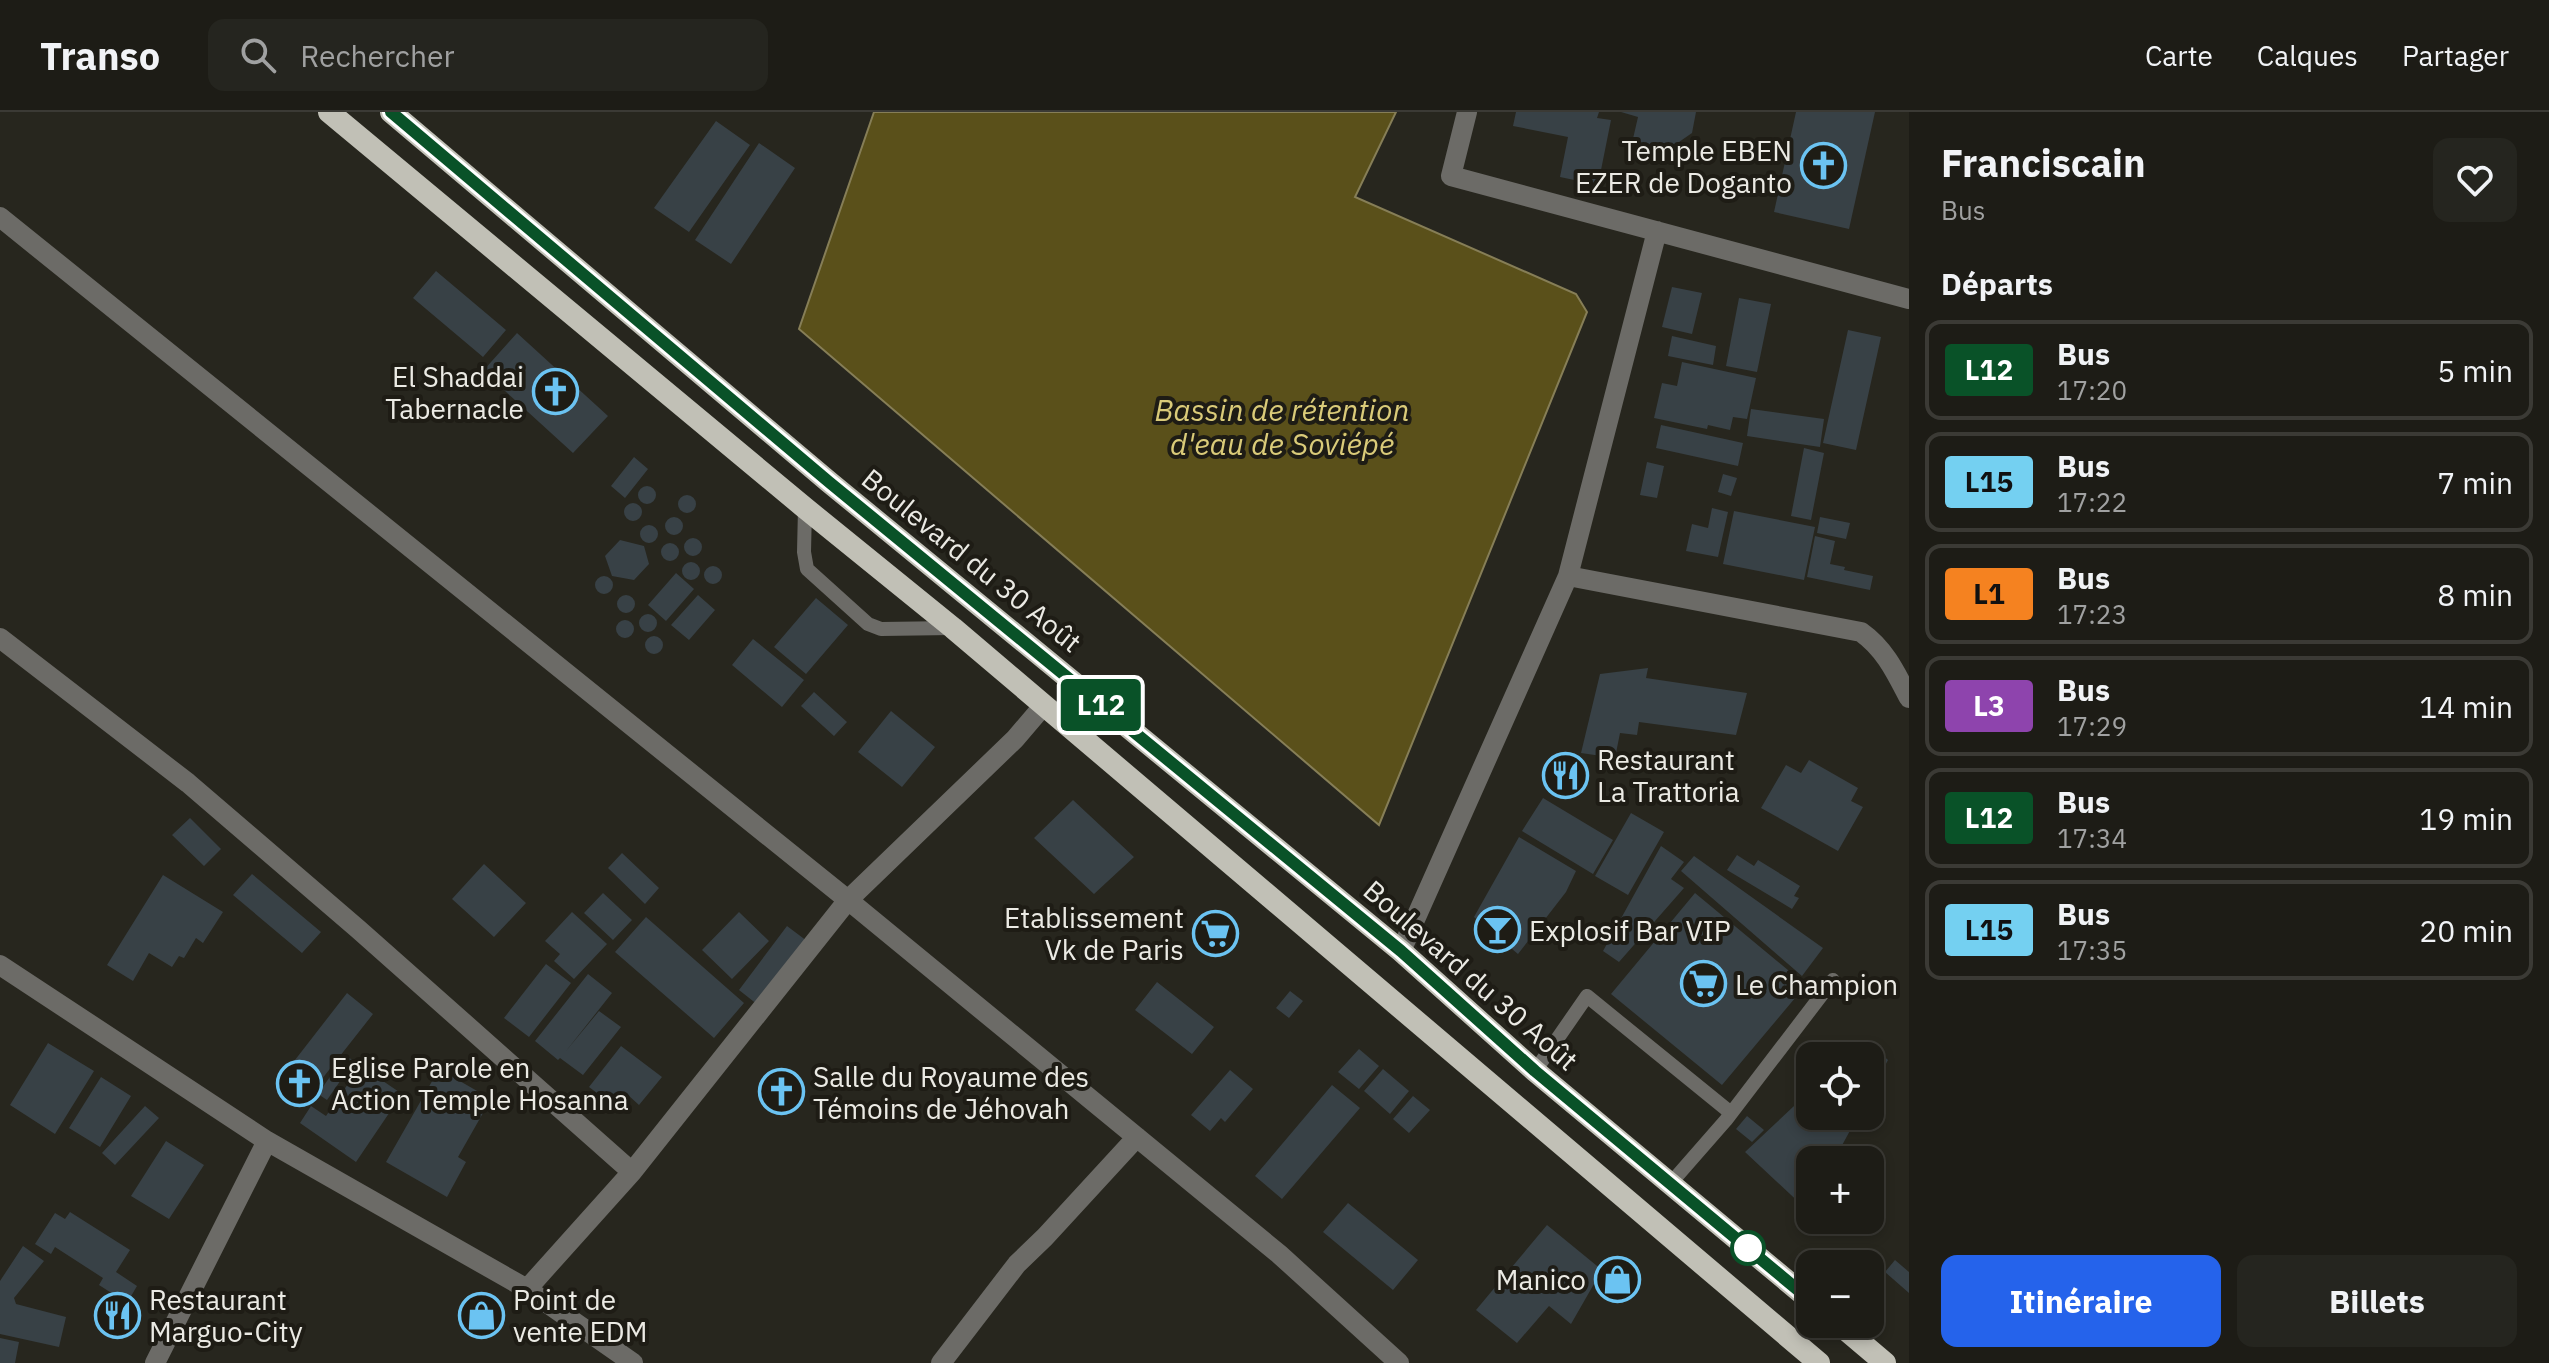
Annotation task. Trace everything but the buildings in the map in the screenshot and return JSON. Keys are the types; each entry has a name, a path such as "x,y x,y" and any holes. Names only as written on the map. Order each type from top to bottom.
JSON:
{"highway":[{"path":"329,112 953,628 1819,1363"},
{"name":"Boulevard du 30 Août","path":"391,112 829,482 1401,951 1535,1071 1796,1288"},
{"path":"805,508 829,482"},
{"path":"953,628 977,603"},
{"path":"1856,1338 1885,1363"}],"street":[{"path":"1467,112 1451,176 1909,299"},
{"path":"0,217 848,900 1279,1254 1399,1363"},
{"path":"1401,951 1568,576 1657,231"},
{"path":"1568,576 1861,632 1885,653 1909,698"},
{"path":"0,638 188,783 632,1172"},
{"path":"527,1289 632,1172 848,900 1015,739 1044,705"},
{"path":"0,965 267,1141 527,1289 633,1363"},
{"path":"941,1363 1017,1264 1137,1137"},
{"path":"155,1363 267,1141"}],"lane":[{"path":"805,508 804,552 807,569 868,624 881,629 953,628"},
{"path":"1670,1184 1731,1113 1833,980"},
{"path":"1535,1071 1587,996 1731,1113"}],"water":[{"name":"Bassin de rétention d'eau de Soviépé","path":"874,112 1396,112 1355,197 1576,294 1587,312 1379,825 799,329"}],"bus line":[{"name":"L12","path":"391,112 829,482 1401,951 1535,1071 1796,1288"}],"place":[{"name":"Temple EBEN EZER de Doganto","path":"1823,166"},
{"name":"El Shaddai Tabernacle","path":"555,392"},
{"name":"Restaurant La Trattoria","path":"1566,775"},
{"name":"Explosif Bar VIP","path":"1498,930"},
{"name":"Etablissement Vk de Paris","path":"1215,933"},
{"name":"Le Champion","path":"1704,984"},
{"name":"Eglise Parole en Action Temple Hosanna","path":"300,1083"},
{"name":"Salle du Royaume des Témoins de Jéhovah","path":"782,1092"},
{"name":"Manico","path":"1617,1279"},
{"name":"Restaurant Marguo-City","path":"118,1315"},
{"name":"Point de vente EDM","path":"482,1315"}]}
